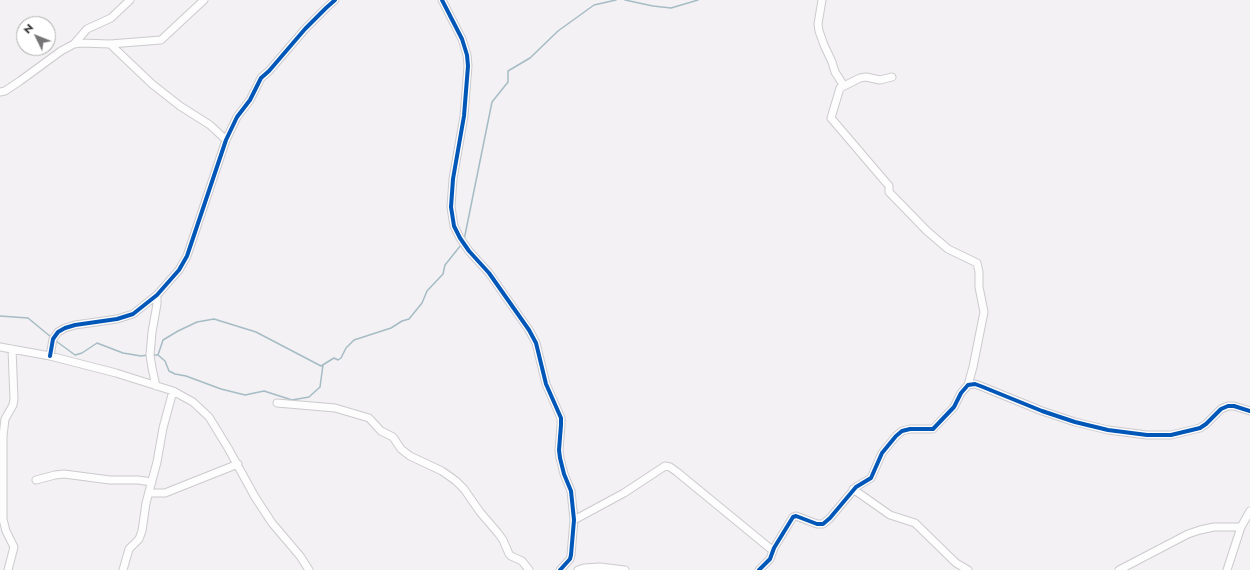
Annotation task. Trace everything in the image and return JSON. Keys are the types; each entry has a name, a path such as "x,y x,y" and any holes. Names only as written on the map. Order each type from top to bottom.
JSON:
{"street":[{"path":"74,44 86,29 111,18 130,0"},
{"path":"0,92 5,91 61,51 74,44 110,44 161,40 204,0"},
{"path":"50,356 53,339 58,332 75,325 117,319 133,314 157,295 184,263 226,140 237,117 250,100 261,78 269,71 305,29 336,0"},
{"path":"442,0 462,39 467,55 468,66 464,116 453,179 451,207 454,226 469,251 489,273 529,330 536,343 546,384 554,399 561,418 560,458 564,474 571,491 574,520 572,555 560,570"},
{"path":"822,0 818,24 819,31 832,61 835,72 844,86"},
{"path":"110,44 152,84 180,106 210,126 226,140"},
{"path":"759,570 770,559 772,550 793,517 796,516 818,524 823,524 830,518 854,489 871,478 882,453 896,436 902,431 910,429 933,429 944,419 954,407 961,393 968,385 973,367 984,312 977,263 948,250 927,231 889,192 889,186 833,120 832,116 839,89 860,78 880,80 892,77"},
{"path":"156,386 150,355 157,295"},
{"path":"0,347 50,356 116,373 173,392 193,402 209,417 238,464 255,497 272,522 300,556 309,570"},
{"path":"8,570 14,550 14,544 6,531 3,519 3,436 5,419 13,405 14,399 12,349"},
{"path":"968,385 975,384 1042,411 1075,422 1108,430 1147,435 1171,435 1200,428 1221,409 1228,406 1234,406 1250,411"},
{"path":"122,570 129,550 141,536 163,428 173,392"},
{"path":"277,403 335,408 370,418 381,431 393,437 401,449 410,456 442,471 456,481 464,489 480,512 503,540 508,554 522,561 529,570"},
{"path":"149,493 165,494 238,464"},
{"path":"574,520 618,496 665,466 670,467 677,472 772,550"},
{"path":"36,480 64,474 110,480 138,480 152,482"},
{"path":"854,489 890,515 915,523 956,563 968,570"},
{"path":"1227,570 1241,527 1250,512"},
{"path":"1119,570 1182,537 1200,530 1214,527 1241,527"},
{"path":"578,570 594,567 625,570"}],"waterway":[{"path":"464,240 492,102 508,82 508,71 530,58 558,31 594,5 616,0"},
{"path":"625,0 671,8 698,0"},
{"path":"152,355 158,355 163,340 178,331 197,322 214,319 256,332 321,366 334,358 338,360 341,358 346,348 354,340 391,328 402,321 409,319 422,303 427,291 443,274 445,265 461,245"},
{"path":"0,316 28,318 51,337"},
{"path":"56,341 75,355 82,353 97,343 123,353 141,356 148,355"},
{"path":"158,355 165,361 169,371 175,374 186,376 221,389 245,395 264,391 292,400 309,397 320,387 323,365"}],"cycle path":[{"path":"50,356 53,339 58,332 75,325 117,319 133,314 157,295 179,270 187,256 226,140 237,117 250,100 261,78 269,71 305,29 335,0"},
{"path":"442,0 462,39 467,55 468,66 464,116 453,179 451,207 454,226 469,251 489,273 529,330 536,343 546,384 561,418 560,458 564,474 571,491 574,520 570,559 560,570"},
{"path":"759,570 770,559 774,548 793,517 796,516 817,524 823,524 830,518 856,487 871,478 882,453 896,436 902,431 910,429 933,429 954,407 961,393 968,385 975,384 1042,411 1075,422 1108,430 1147,435 1171,435 1200,428 1221,409 1228,406 1234,406 1250,411"}]}
